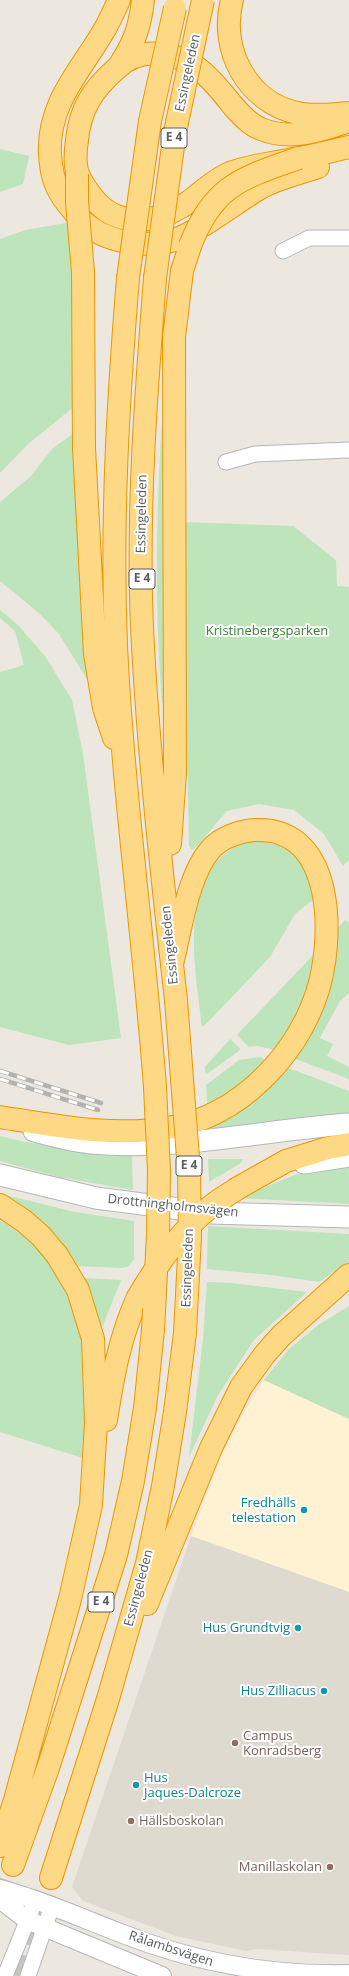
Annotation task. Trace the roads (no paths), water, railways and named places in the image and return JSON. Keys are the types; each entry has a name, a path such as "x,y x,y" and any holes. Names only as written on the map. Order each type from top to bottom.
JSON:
{"highway":[{"path":"119,0 106,28 68,86 55,112 50,133 52,170 57,188 68,205 88,227 106,236 126,242 168,242 193,231 263,186 349,158"},
{"path":"122,63 133,44 139,26 143,0"},
{"name":"Essingeleden","path":"13,1865 48,1768 116,1555 133,1481 144,1415 153,1330 158,1234 159,1171 149,1002 124,771 116,644 114,510 120,375 128,278 150,121 176,0"},
{"name":"Essingeleden","path":"51,1878 108,1700 146,1563 163,1486 175,1412 184,1333 190,1237 189,1171 176,1000 152,758 142,626 141,510 148,362 155,278 175,132 203,0"},
{"path":"232,0 228,25 235,60 243,76 266,100 286,110 298,113 315,115 349,113"},
{"path":"124,771 104,708 95,654 84,448 84,272 77,202 75,155 82,114 91,95 104,79 122,63 138,55 154,53 168,54 183,59 199,68 242,116 258,129 287,135 303,134 322,130 349,121"},
{"path":"77,174 101,208 115,216 132,220 149,219 166,214 181,206 212,183 229,173 246,168 349,147"},
{"path":"163,879 172,835 175,773 174,337 182,271 190,246 202,218 215,201 230,187 249,176 299,158"},
{"path":"0,1117 69,1127 122,1132 174,1127 216,1113 241,1097 268,1073 292,1042 316,993 324,963 326,934 324,896 320,877 312,857 295,841 270,830 242,832 226,838 211,848 202,862 193,884 172,964"},
{"path":"0,1846 15,1800 70,1599 91,1506 117,1353 125,1326 137,1299 156,1266 209,1208 238,1188 286,1161 328,1148 349,1144"},
{"path":"0,1205 24,1221 57,1255 78,1290 93,1340 94,1356 96,1423 91,1506"},
{"path":"108,1700 228,1411 241,1387 269,1349 298,1319 327,1296 349,1275"},
{"path":"327,1296 349,1286"}],"main road":[{"path":"0,1122 53,1136 90,1143 130,1145 214,1141 349,1124"},
{"path":"258,1176 312,1161 349,1156"},
{"name":"Drottningholmsvägen","path":"0,1175 96,1198 211,1213 349,1217"}],"street":[{"path":"283,251 309,238 349,238"},
{"path":"226,462 255,454 349,450"},
{"name":"Rålambsvägen","path":"0,1889 36,1899 124,1935 196,1960 234,1968 272,1973 332,1976 349,1974"},
{"path":"5,1976 36,1899"},
{"name":"Rålambsvägen","path":"0,1900 27,1920 162,1976"},
{"path":"28,1976 52,1906"}],"tunnel":[{"path":"0,1901 13,1865"},
{"path":"17,1976 51,1878"}],"railway":[{"path":"0,1071 101,1103"},
{"path":"0,1079 98,1110"}],"place":[{"name":"Fredhälls telestation","path":"304,1510"},
{"name":"Hus Grundtvig","path":"298,1628"},
{"name":"Hus Zilliacus","path":"324,1691"},
{"name":"Campus Konradsberg","path":"235,1743"},
{"name":"Hus Jaques-Dalcroze","path":"136,1785"},
{"name":"Hällsboskolan","path":"131,1821"},
{"name":"Manillaskolan","path":"330,1867"}],"park label":[{"name":"Kristinebergsparken","path":"267,631"}]}
